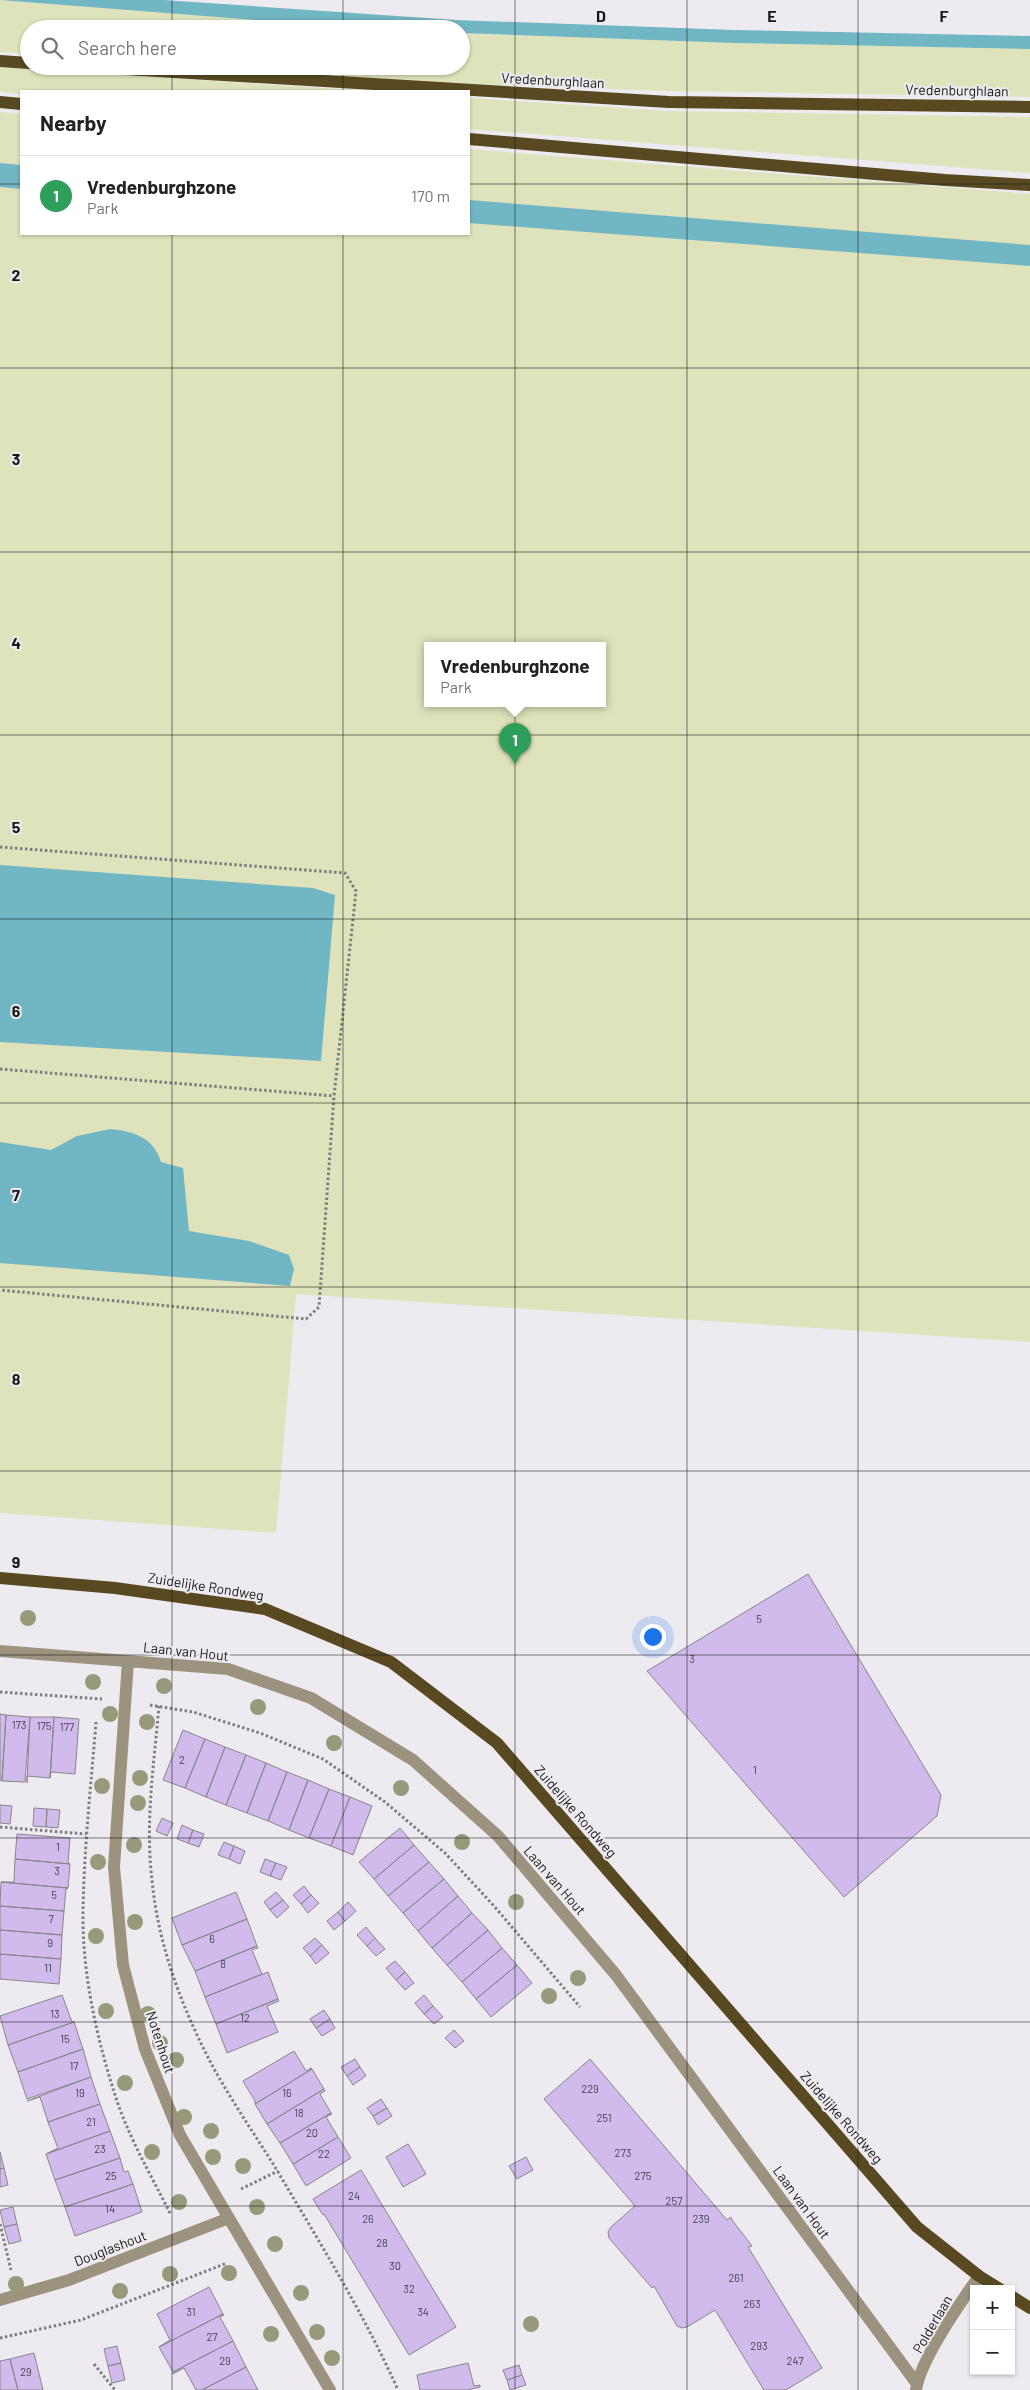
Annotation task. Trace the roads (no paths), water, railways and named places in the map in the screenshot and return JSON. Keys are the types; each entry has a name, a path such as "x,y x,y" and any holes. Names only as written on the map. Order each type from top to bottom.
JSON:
{"main road":[{"path":"0,60 20,62"},
{"name":"Vredenburghlaan","path":"224,75 669,102 1030,107"},
{"path":"0,102 20,104"},
{"path":"470,139 944,180 1030,185"},
{"name":"Zuidelijke Rondweg","path":"0,1578 115,1588 265,1609 391,1662 497,1743 917,2227 979,2276 994,2285"},
{"path":"1015,2299 1030,2308"}],"street":[{"name":"Laan van Hout","path":"0,1651 228,1669 310,1698 413,1760 498,1836 616,1975 917,2387"},
{"name":"Notenhout","path":"128,1661 114,1867 123,1965 145,2050 180,2135 330,2390"},
{"name":"Douglashout","path":"0,2300 69,2280 229,2218"},
{"name":"Polderlaan","path":"917,2387 927,2361 954,2313 979,2276"}],"water":[{"path":"0,0 163,0 456,20 256,20"},
{"path":"470,21 735,30 1030,36 1030,49 734,43 470,33"},
{"path":"0,163 20,165 20,189 0,187"},
{"path":"470,200 1030,245 1030,266 470,223"},
{"path":"0,865 313,888 335,895 321,1061 0,1042"},
{"path":"110,1129 142,1137 153,1147 161,1162 183,1168 189,1231 249,1241 289,1255 294,1269 290,1286 0,1263 0,1142 51,1150 77,1136"}],"place":[{"name":"Vredenburghzone","path":"515,764"}]}
